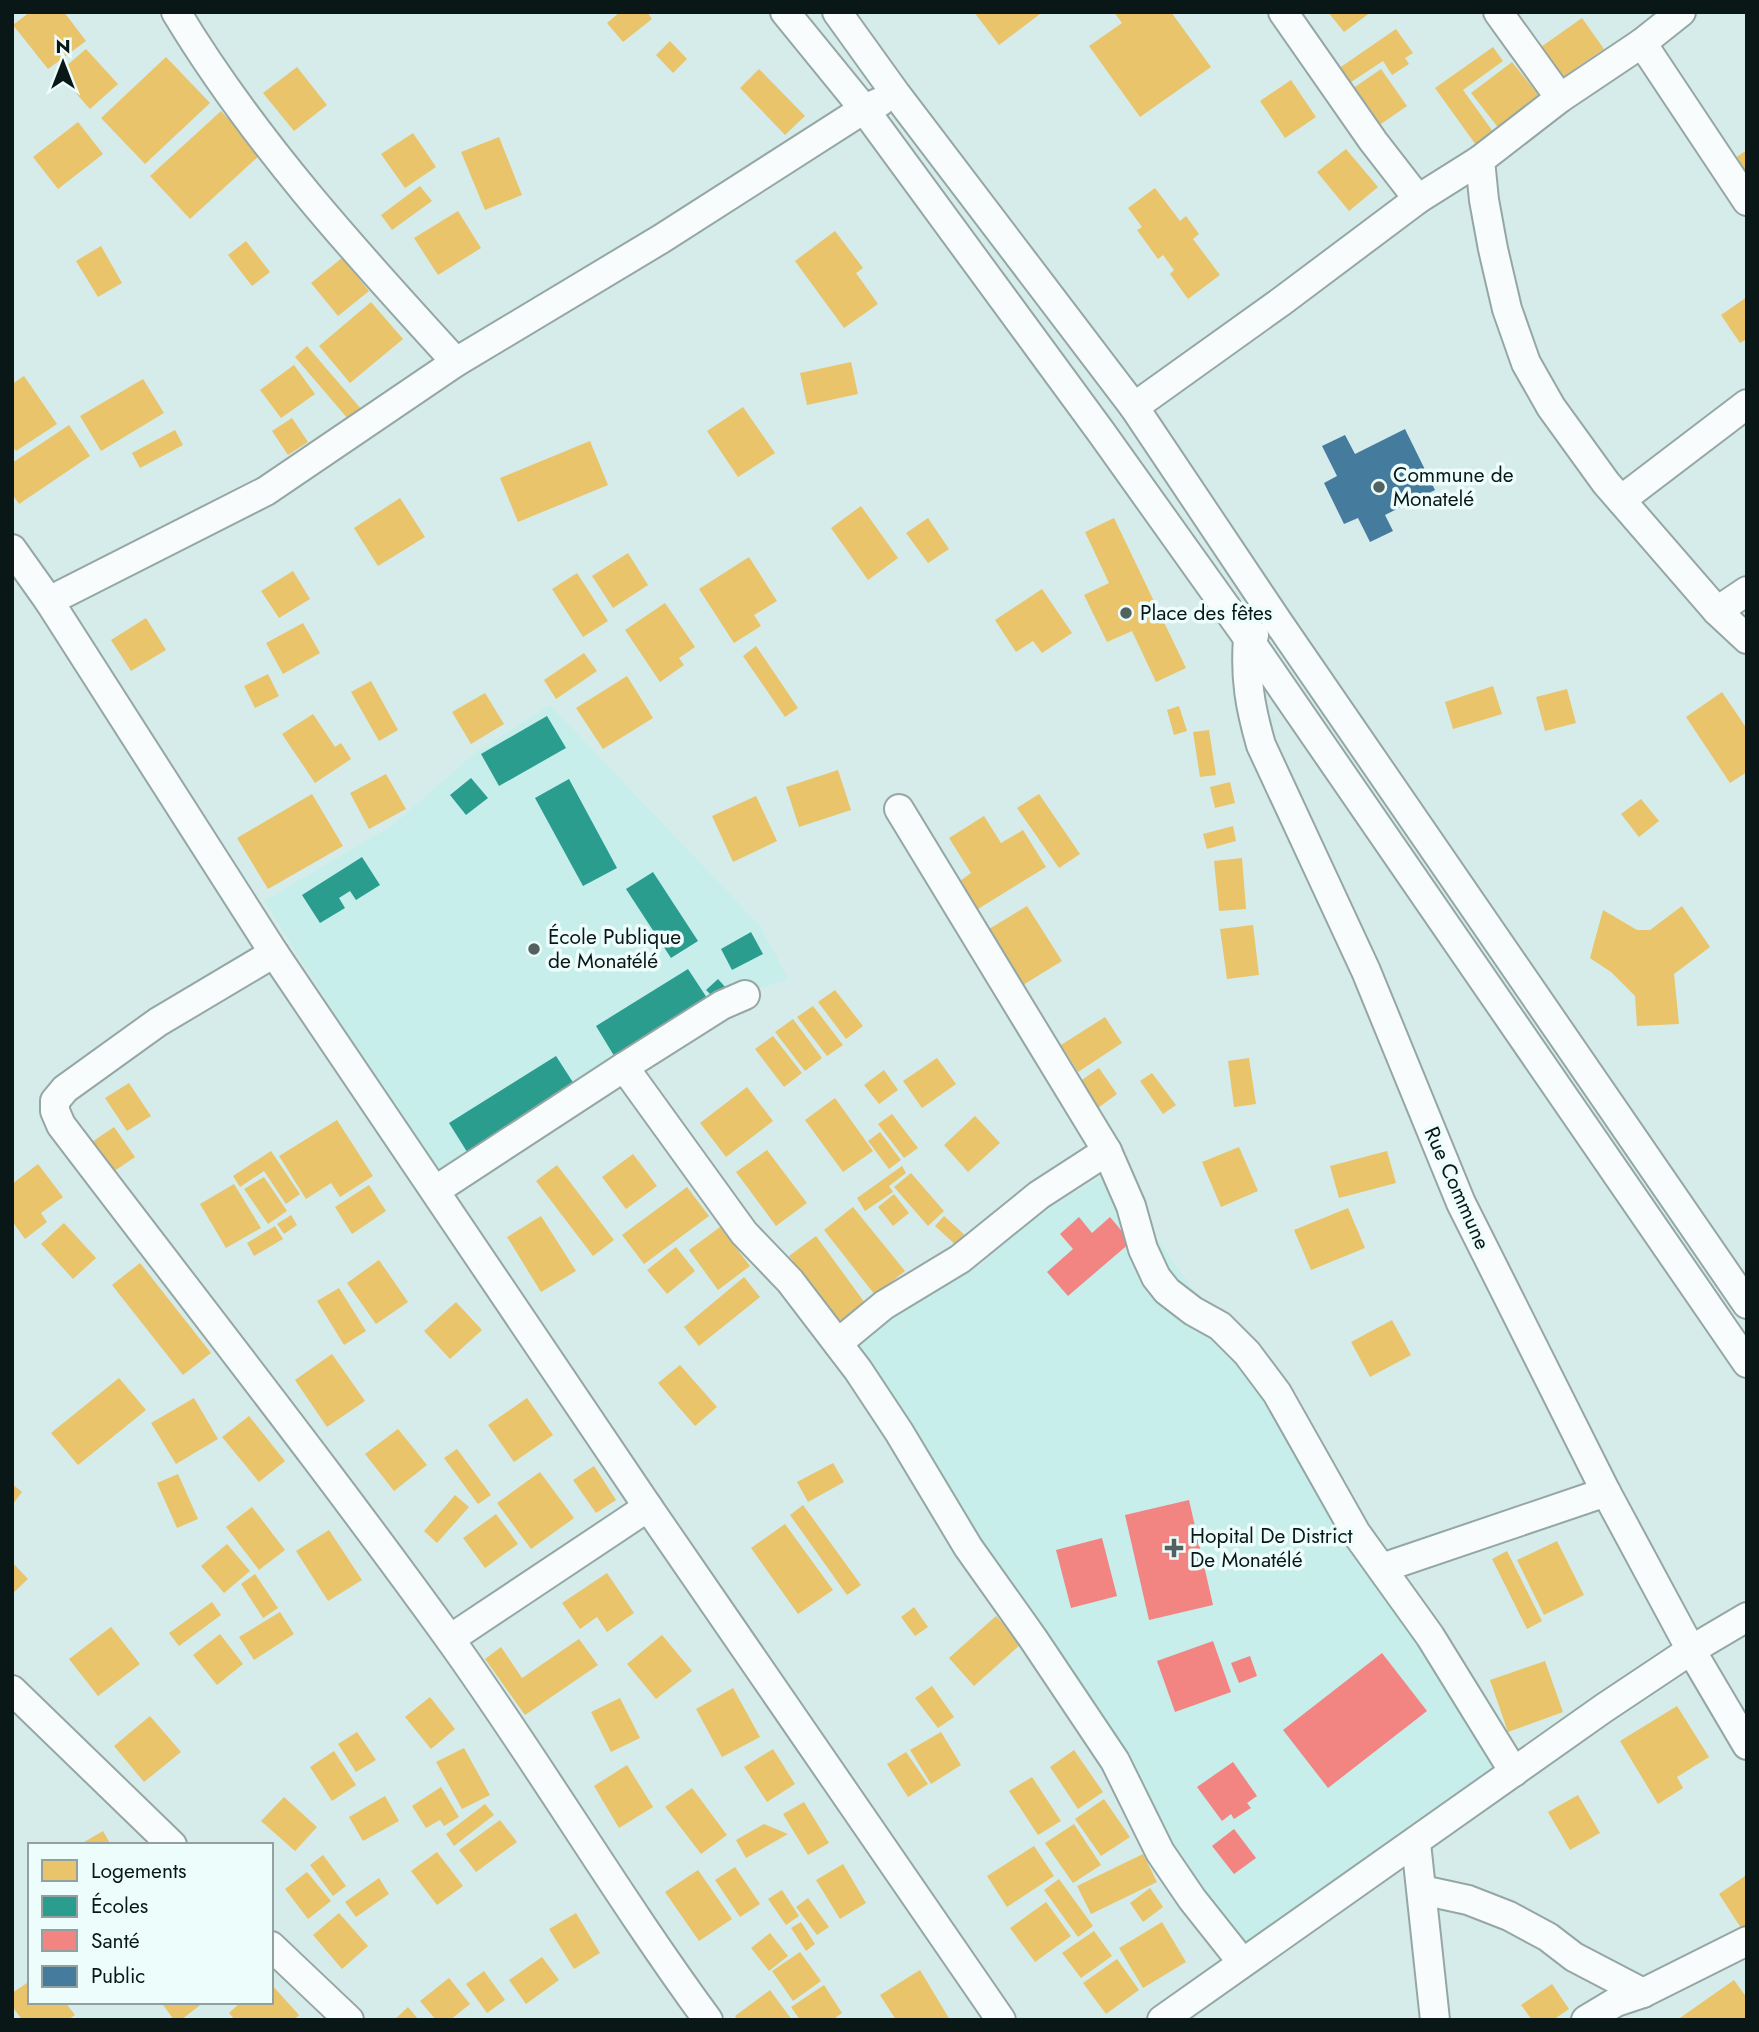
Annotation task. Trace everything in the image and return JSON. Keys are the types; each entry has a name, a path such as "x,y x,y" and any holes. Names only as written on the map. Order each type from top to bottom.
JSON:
{"street":[{"path":"176,12 199,51 264,140 376,275 456,362"},
{"path":"785,12 864,109 1248,638 1747,1363"},
{"path":"837,12 896,94 1134,407 1278,622 1742,1289"},
{"path":"1283,12 1373,141 1418,199"},
{"path":"1498,12 1560,97"},
{"path":"1134,407 1418,199 1480,160 1560,97 1642,43 1681,12"},
{"path":"1642,43 1746,200"},
{"path":"49,601 266,491 456,362 661,239 864,109 896,94"},
{"path":"1480,160 1493,250 1507,309 1526,363 1551,407 1606,483 1717,611 1747,639"},
{"path":"1621,500 1747,404"},
{"path":"12,549 49,601 274,953 648,1507 1001,2020"},
{"path":"1717,611 1747,591"},
{"path":"1248,638 1278,622"},
{"name":"Rue Commune","path":"1248,638 1246,666 1250,705 1261,745 1366,971 1461,1203 1606,1492 1691,1650 1747,1745"},
{"path":"899,809 1107,1151 1131,1206 1143,1249 1156,1277 1167,1291 1193,1311 1220,1326 1247,1353 1277,1393 1350,1523 1430,1636 1514,1772"},
{"path":"274,953 147,1029 65,1089 55,1101 55,1111 61,1125 450,1639 562,1802 664,1959 708,2020"},
{"path":"436,1191 624,1067 723,1005 745,995"},
{"path":"1539,1059 1567,1040"},
{"path":"624,1067 744,1233 790,1282 838,1343 899,1432 968,1547 1115,1761 1160,1852 1192,1899 1242,1962"},
{"path":"838,1343 884,1305 960,1259 1038,1195 1107,1151"},
{"path":"1382,1568 1606,1492"},
{"path":"450,1639 648,1507"},
{"path":"1162,2020 1691,1650 1747,1617"},
{"path":"12,1690 170,1843"},
{"path":"1416,1843 1435,2020"},
{"path":"1422,1890 1468,1900 1509,1916 1548,1937 1574,1957 1643,1993"},
{"path":"1587,2020 1616,2002 1643,1993 1747,1941"},
{"path":"273,1948 349,2020"}],"shaded area":[{"name":"École Publique de Monatélé","path":"550,705 759,925 787,980 735,995 438,1178 264,901 393,825 476,752"},
{"name":"Hopital De District De Monatélé","path":"1109,1172 1196,1293 1508,1756 1241,1945 844,1341 981,1265 1011,1230"}],"building: Logements":[{"path":"30,12 64,12 86,41 48,69 13,25"},
{"path":"620,12 647,12 652,19 623,42 607,23"},
{"path":"974,12 1039,12 1040,14 999,45"},
{"path":"1114,12 1171,12 1211,67 1140,117 1089,46 1122,23"},
{"path":"1328,12 1371,12 1344,32"},
{"path":"1582,18 1604,49 1553,84 1531,54"},
{"path":"1396,29 1413,53 1405,58 1409,64 1392,75 1383,61 1345,86 1335,71"},
{"path":"670,41 687,59 673,73 656,55"},
{"path":"1493,47 1503,61 1463,90 1494,133 1476,145 1435,88"},
{"path":"86,49 118,84 90,109 58,73"},
{"path":"166,57 210,103 145,164 101,118"},
{"path":"1512,62 1541,98 1500,130 1471,93"},
{"path":"297,67 327,105 294,131 263,93"},
{"path":"759,69 805,116 785,135 740,88"},
{"path":"1381,69 1407,106 1378,126 1352,89"},
{"path":"1291,80 1316,117 1285,138 1260,101"},
{"path":"221,111 261,154 190,219 150,176"},
{"path":"78,122 103,154 58,189 33,157"},
{"path":"413,133 436,167 405,188 381,154"},
{"path":"499,137 522,195 485,210 461,152"},
{"path":"1346,149 1378,187 1349,211 1317,172"},
{"path":"1747,150 1747,188 1729,162"},
{"path":"420,186 432,201 392,230 381,215"},
{"path":"1155,188 1180,221 1186,216 1199,234 1193,239 1220,275 1188,299 1170,274 1174,270 1163,255 1158,259 1137,230 1142,227 1128,208"},
{"path":"458,211 481,248 438,275 414,238"},
{"path":"835,231 863,268 856,273 878,304 844,328 795,261"},
{"path":"246,241 270,272 252,286 228,255"},
{"path":"101,246 122,283 98,297 76,261"},
{"path":"342,258 369,291 338,316 311,283"},
{"path":"1747,297 1747,339 1740,343 1721,315"},
{"path":"371,302 403,339 350,383 319,346"},
{"path":"307,346 362,410 349,420 295,357"},
{"path":"851,362 858,394 807,405 800,373"},
{"path":"294,365 315,394 281,418 260,390"},
{"path":"24,376 57,424 16,451 12,446 12,384"},
{"path":"143,379 164,413 101,451 80,416"},
{"path":"743,407 775,453 738,477 707,431"},
{"path":"292,418 308,442 288,455 272,431"},
{"path":"69,425 90,456 19,504 12,494 12,463"},
{"path":"175,430 183,445 140,468 132,453"},
{"path":"590,441 608,485 518,522 500,478"},
{"path":"400,498 425,537 378,566 354,528"},
{"path":"861,506 898,558 868,580 831,528"},
{"path":"928,518 949,549 928,563 906,533"},
{"name":"Place des fêtes","path":"1114,518 1186,668 1156,682 1132,631 1107,642 1084,595 1109,583 1085,532"},
{"path":"628,553 648,585 613,608 592,576"},
{"path":"749,557 777,601 754,615 761,626 734,643 699,589"},
{"path":"293,571 310,599 279,618 261,591"},
{"path":"577,573 608,621 583,637 552,589"},
{"path":"1042,589 1072,633 1042,653 1033,641 1016,652 995,620"},
{"path":"665,603 695,647 679,658 684,665 660,682 625,630"},
{"path":"146,618 166,650 131,671 111,640"},
{"path":"303,623 320,653 283,674 266,643"},
{"path":"756,646 798,708 785,717 743,656"},
{"path":"584,653 597,671 556,699 544,680"},
{"path":"268,674 279,696 255,708 244,686"},
{"path":"627,676 653,718 603,749 576,708"},
{"path":"371,681 398,730 379,741 351,692"},
{"path":"1493,686 1502,714 1453,729 1445,702"},
{"path":"1567,689 1576,723 1545,731 1536,697"},
{"path":"1722,692 1747,729 1747,772 1730,783 1686,717"},
{"path":"485,693 504,724 471,744 452,712"},
{"path":"1179,706 1187,731 1174,735 1167,710"},
{"path":"313,714 335,747 341,743 351,759 315,783 282,734"},
{"path":"1209,730 1216,775 1200,777 1193,732"},
{"path":"838,770 851,810 799,827 786,787"},
{"path":"386,774 406,809 369,829 350,793"},
{"path":"1230,782 1235,803 1215,808 1210,787"},
{"path":"312,794 343,846 268,889 237,838"},
{"path":"1039,794 1080,854 1059,868 1017,808"},
{"path":"756,796 777,841 733,862 712,816"},
{"path":"1641,799 1659,821 1639,837 1621,814"},
{"path":"984,816 1001,843 1023,830 1046,867 978,909 960,881 971,873 949,838"},
{"path":"1233,826 1236,841 1207,849 1203,834"},
{"path":"1242,858 1246,909 1219,911 1214,861"},
{"path":"1027,906 1062,961 1023,985 989,929"},
{"path":"1682,906 1710,947 1674,974 1679,1024 1637,1026 1635,996 1611,972 1590,958 1603,910 1637,930 1650,930"},
{"path":"1253,925 1259,975 1227,979 1220,929"},
{"path":"835,990 863,1026 846,1039 818,1002"},
{"path":"813,1006 843,1045 827,1056 797,1017"},
{"path":"1105,1017 1122,1043 1078,1072 1061,1045"},
{"path":"793,1019 822,1058 805,1071 775,1032"},
{"path":"773,1036 802,1073 784,1087 755,1049"},
{"path":"937,1058 956,1084 922,1108 903,1081"},
{"path":"1249,1058 1256,1104 1234,1107 1228,1061"},
{"path":"1099,1068 1117,1094 1098,1108 1079,1082"},
{"path":"884,1070 898,1090 879,1104 864,1085"},
{"path":"1152,1073 1176,1105 1163,1114 1140,1081"},
{"path":"129,1083 151,1116 127,1131 105,1098"},
{"path":"747,1087 773,1121 726,1157 700,1123"},
{"path":"835,1098 873,1151 843,1172 805,1120"},
{"path":"892,1114 918,1148 904,1158 878,1124"},
{"path":"975,1116 1000,1143 968,1172 944,1145"},
{"path":"337,1120 373,1176 340,1197 331,1183 306,1199 279,1156"},
{"path":"114,1127 135,1157 113,1172 92,1142"},
{"path":"880,1132 901,1160 889,1169 868,1141"},
{"path":"1239,1147 1258,1191 1221,1207 1202,1162"},
{"path":"767,1150 807,1203 776,1226 736,1172"},
{"path":"271,1151 300,1194 286,1204 264,1171 240,1187 233,1176"},
{"path":"1387,1151 1396,1183 1339,1198 1330,1166"},
{"path":"633,1154 657,1186 626,1209 602,1177"},
{"path":"38,1164 63,1197 41,1213 47,1222 25,1239 12,1221 12,1184"},
{"path":"557,1165 614,1240 593,1256 536,1181"},
{"path":"902,1166 906,1173 889,1186 893,1192 865,1211 857,1198"},
{"path":"911,1173 944,1211 928,1226 894,1187"},
{"path":"264,1177 287,1211 268,1224 244,1189"},
{"path":"234,1184 261,1228 226,1248 200,1204"},
{"path":"369,1185 386,1211 352,1234 335,1207"},
{"path":"687,1187 709,1216 644,1264 622,1235"},
{"path":"894,1194 909,1213 893,1226 878,1207"},
{"path":"853,1207 905,1271 875,1295 824,1230"},
{"path":"1348,1208 1365,1248 1311,1270 1294,1230"},
{"path":"291,1215 297,1225 284,1234 277,1224"},
{"path":"541,1216 576,1271 541,1292 507,1237"},
{"path":"944,1216 967,1237 958,1247 935,1226"},
{"path":"64,1223 96,1258 73,1279 41,1244"},
{"path":"275,1226 283,1239 254,1256 247,1243"},
{"path":"720,1227 750,1266 718,1290 689,1250"},
{"path":"816,1236 865,1303 838,1322 789,1256"},
{"path":"676,1247 695,1271 667,1294 647,1270"},
{"path":"379,1260 408,1302 376,1324 347,1283"},
{"path":"140,1263 211,1353 183,1375 112,1285"},
{"path":"744,1277 760,1297 699,1346 684,1327"},
{"path":"339,1288 366,1331 344,1345 317,1301"},
{"path":"456,1302 482,1330 450,1359 424,1331"},
{"path":"1392,1320 1411,1355 1370,1377 1351,1342"},
{"path":"332,1354 365,1401 327,1427 295,1380"},
{"path":"680,1365 717,1407 695,1426 658,1383"},
{"path":"119,1378 146,1410 78,1465 51,1433"},
{"path":"194,1398 218,1439 176,1464 151,1423"},
{"path":"527,1398 553,1435 514,1462 488,1425"},
{"path":"249,1416 285,1461 259,1482 222,1437"},
{"path":"398,1429 427,1465 394,1491 365,1454"},
{"path":"457,1449 491,1495 478,1504 444,1458"},
{"path":"833,1463 844,1482 808,1502 797,1482"},
{"path":"594,1466 616,1500 596,1513 573,1480"},
{"path":"540,1472 574,1518 531,1549 497,1503"},
{"path":"178,1474 198,1519 177,1528 157,1483"},
{"path":"12,1484 22,1492 12,1505"},
{"path":"455,1495 469,1507 437,1543 424,1531"},
{"path":"803,1505 861,1585 847,1595 790,1515"},
{"path":"252,1507 285,1550 259,1570 226,1527"},
{"path":"496,1514 518,1544 485,1568 463,1538"},
{"path":"785,1524 833,1590 798,1614 751,1548"},
{"path":"329,1530 362,1580 328,1601 296,1551"},
{"path":"1557,1541 1584,1595 1544,1615 1517,1560"},
{"path":"227,1544 250,1571 224,1593 201,1566"},
{"path":"1507,1551 1542,1621 1527,1629 1492,1559"},
{"path":"12,1562 28,1579 12,1594"},
{"path":"607,1573 634,1613 607,1632 597,1617 580,1629 562,1603"},
{"path":"255,1574 278,1608 263,1618 241,1584"},
{"path":"212,1602 221,1615 179,1646 169,1633"},
{"path":"914,1607 928,1627 915,1636 901,1617"},
{"path":"280,1612 294,1634 254,1660 239,1637"},
{"path":"996,1616 1021,1644 974,1686 949,1658"},
{"path":"111,1627 140,1664 98,1696 69,1659"},
{"path":"220,1634 243,1664 217,1685 193,1655"},
{"path":"662,1635 692,1671 656,1699 627,1664"},
{"path":"579,1639 598,1665 525,1715 485,1659 501,1647 522,1678"},
{"path":"1545,1661 1563,1712 1508,1732 1490,1680"},
{"path":"932,1686 954,1717 938,1728 915,1698"},
{"path":"733,1688 760,1737 722,1757 696,1709"},
{"path":"430,1697 455,1729 431,1749 405,1717"},
{"path":"620,1698 640,1738 611,1752 591,1712"},
{"path":"1677,1706 1709,1757 1677,1777 1683,1788 1658,1804 1620,1741"},
{"path":"150,1716 181,1752 144,1782 114,1746"},
{"path":"357,1732 376,1760 356,1772 338,1744"},
{"path":"941,1732 961,1765 931,1784 910,1750"},
{"path":"464,1748 490,1795 462,1809 436,1762"},
{"path":"773,1749 795,1784 767,1802 744,1767"},
{"path":"1074,1750 1103,1792 1078,1809 1050,1767"},
{"path":"334,1751 356,1785 332,1801 310,1767"},
{"path":"906,1752 928,1784 908,1797 887,1764"},
{"path":"627,1765 653,1807 619,1828 594,1786"},
{"path":"1032,1777 1061,1821 1038,1835 1009,1791"},
{"path":"441,1787 459,1817 444,1826 440,1820 426,1828 412,1806"},
{"path":"692,1788 727,1835 701,1854 665,1807"},
{"path":"1578,1795 1600,1833 1570,1850 1548,1812"},
{"path":"385,1796 399,1821 363,1841 349,1817"},
{"path":"284,1797 317,1827 295,1851 261,1821"},
{"path":"1104,1799 1130,1837 1101,1856 1075,1819"},
{"path":"804,1802 829,1843 808,1855 783,1814"},
{"path":"485,1804 494,1815 454,1846 446,1834"},
{"path":"500,1820 517,1842 476,1872 459,1850"},
{"path":"764,1824 788,1834 746,1858 736,1840"},
{"path":"1074,1824 1101,1865 1073,1883 1045,1843"},
{"path":"103,1831 110,1843 82,1843"},
{"path":"1034,1846 1054,1876 1007,1907 987,1876"},
{"path":"437,1852 463,1886 437,1905 411,1871"},
{"path":"1143,1854 1157,1882 1091,1914 1077,1886"},
{"path":"323,1855 346,1886 333,1896 310,1865"},
{"path":"843,1864 866,1903 840,1919 816,1880"},
{"path":"735,1867 760,1904 740,1917 715,1880"},
{"path":"698,1870 732,1919 699,1941 665,1892"},
{"path":"307,1872 331,1901 308,1919 285,1889"},
{"path":"1745,1876 1747,1924 1741,1928 1719,1894"},
{"path":"379,1878 389,1894 356,1917 345,1902"},
{"path":"1059,1879 1093,1926 1078,1937 1044,1890"},
{"path":"1150,1888 1163,1907 1143,1922 1130,1903"},
{"path":"782,1890 799,1916 786,1925 768,1899"},
{"path":"808,1898 829,1927 817,1935 796,1907"},
{"path":"1046,1902 1071,1936 1035,1962 1010,1928"},
{"path":"339,1913 368,1946 342,1969 313,1935"},
{"path":"576,1913 600,1953 574,1969 549,1929"},
{"path":"801,1922 815,1944 806,1951 791,1928"},
{"path":"1162,1922 1186,1962 1143,1988 1119,1948"},
{"path":"1094,1931 1112,1956 1081,1978 1062,1953"},
{"path":"770,1933 788,1956 769,1971 751,1948"},
{"path":"800,1952 821,1981 793,2001 772,1971"},
{"path":"542,1957 559,1980 526,2004 509,1980"},
{"path":"1117,1959 1139,1990 1106,2014 1083,1983"},
{"path":"920,1970 950,2020 896,2020 880,1995"},
{"path":"484,1971 505,2000 487,2013 466,1984"},
{"path":"449,1978 470,2004 450,2020 436,2020 420,2001"},
{"path":"1734,1980 1747,1998 1747,2020 1677,2020"},
{"path":"28,1982 28,2004 67,2004 75,2015 68,2020 22,2020 12,2006 12,1993"},
{"path":"1552,1984 1569,2009 1553,2020 1532,2020 1521,2005"},
{"path":"824,1985 842,2013 832,2020 800,2020 791,2007"},
{"path":"273,1986 299,2015 294,2020 235,2020 229,2013 239,2004 273,2004"},
{"path":"770,1990 792,2020 737,2020 735,2016"},
{"path":"162,2004 201,2004 181,2020 174,2020"},
{"path":"408,2007 419,2020 394,2020"}],"building: Écoles":[{"path":"547,716 566,748 499,786 481,754"},
{"path":"471,778 488,798 466,815 450,795"},
{"path":"569,779 617,868 583,886 535,798"},
{"path":"362,857 380,885 356,900 350,891 339,898 345,908 320,923 302,895"},
{"path":"653,872 698,941 671,958 626,889"},
{"path":"751,932 763,954 732,970 721,949"},
{"path":"688,969 709,1001 616,1059 596,1026"},
{"path":"718,979 727,989 715,999 706,990"},
{"path":"556,1056 576,1087 469,1155 449,1123"}],"building: Santé":[{"path":"1079,1217 1092,1233 1110,1217 1131,1242 1068,1296 1047,1272 1073,1249 1060,1234"},
{"path":"1189,1500 1213,1605 1149,1620 1125,1515"},
{"path":"1102,1538 1117,1596 1071,1608 1056,1550"},
{"path":"1213,1641 1231,1692 1175,1712 1157,1661"},
{"path":"1382,1653 1427,1711 1328,1788 1283,1730"},
{"path":"1250,1656 1257,1676 1239,1683 1231,1663"},
{"path":"1233,1762 1257,1796 1247,1803 1251,1808 1234,1819 1231,1814 1222,1821 1197,1787"},
{"path":"1234,1829 1256,1858 1234,1874 1212,1846"}],"building: Public":[{"name":"Commune de Monatelé","path":"1405,429 1435,490 1385,515 1393,531 1370,542 1358,518 1344,524 1324,483 1337,476 1322,446 1345,435 1355,454"}],"place":[{"name":"Commune de Monatelé","path":"1379,487"},
{"name":"Place des fêtes","path":"1126,613"},
{"name":"École Publique de Monatélé","path":"534,949"},
{"name":"Hopital De District De Monatélé","path":"1174,1548"}]}
